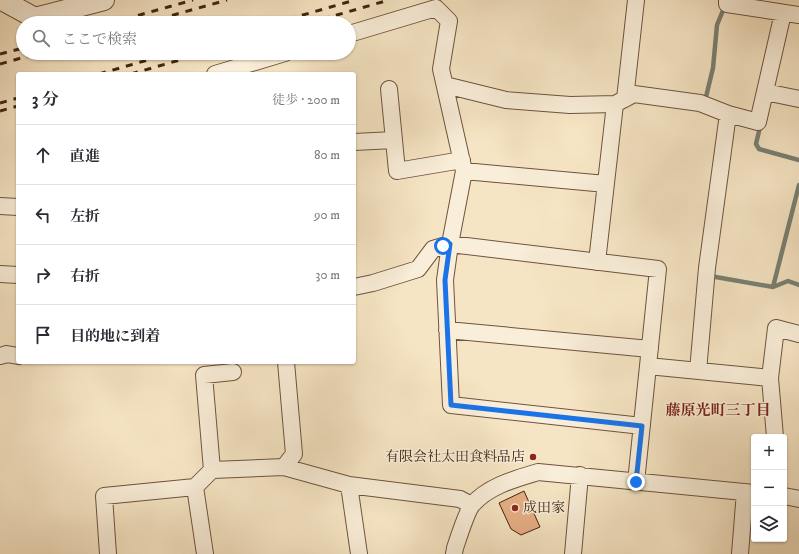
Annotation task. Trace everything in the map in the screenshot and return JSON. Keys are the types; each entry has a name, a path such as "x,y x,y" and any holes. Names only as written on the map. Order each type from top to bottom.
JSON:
{"street":[{"path":"2,0 31,16"},
{"path":"43,16 104,0"},
{"path":"598,262 606,184 636,0"},
{"path":"727,0 727,4 783,14 799,15"},
{"path":"356,32 436,8 448,21 441,69 463,166 445,280 451,405 642,426"},
{"path":"445,85 506,100 570,105 620,101 634,94 700,104 728,114 758,122 783,14"},
{"path":"221,72 262,60"},
{"path":"389,89 398,171 463,166 606,184"},
{"path":"765,92 799,99"},
{"path":"698,371 707,268 728,114"},
{"path":"356,142 394,140"},
{"path":"0,206 16,207"},
{"path":"356,287 418,269 433,249 450,244 658,269 636,482"},
{"path":"0,274 16,275"},
{"path":"775,434 770,378 776,328 799,334"},
{"path":"447,330 650,350"},
{"path":"0,356 7,354 16,356"},
{"path":"284,467 294,454 286,364"},
{"path":"648,366 770,378"},
{"path":"212,470 204,374 233,372"},
{"path":"108,554 104,496 195,487 212,470 284,467 349,485 460,499 471,506"},
{"path":"454,554 471,506 487,492 506,482 538,472 750,493 740,554"},
{"path":"573,554 580,475"},
{"path":"349,485 359,554"},
{"path":"195,487 205,554"},
{"path":"787,497 799,500"}],"building":[{"path":"524,491 540,527 521,535 511,529 499,503"}],"waterway":[{"path":"705,101 713,68 717,25 724,8"},
{"path":"758,127 760,127 756,144 759,149 799,160"},
{"path":"710,276 773,287 799,185"},
{"path":"773,287 788,281 799,285"}],"railway":[{"path":"136,16 193,0"},
{"path":"170,16 227,0"},
{"path":"299,16 355,0"},
{"path":"333,16 389,0"},
{"path":"0,54 16,50"},
{"path":"0,64 16,59"},
{"path":"106,72 148,60"},
{"path":"138,72 180,60"},
{"path":"0,103 16,99"},
{"path":"0,111 16,107"}],"place":[{"name":"有限会社太田食料品店","path":"533,457"},
{"name":"成田家","path":"515,508"}],"district":[{"name":"藤原光町三丁目","path":"718,410"}],"route":[{"path":"443,246 450,244 445,280 451,405 642,426 636,482"}]}
